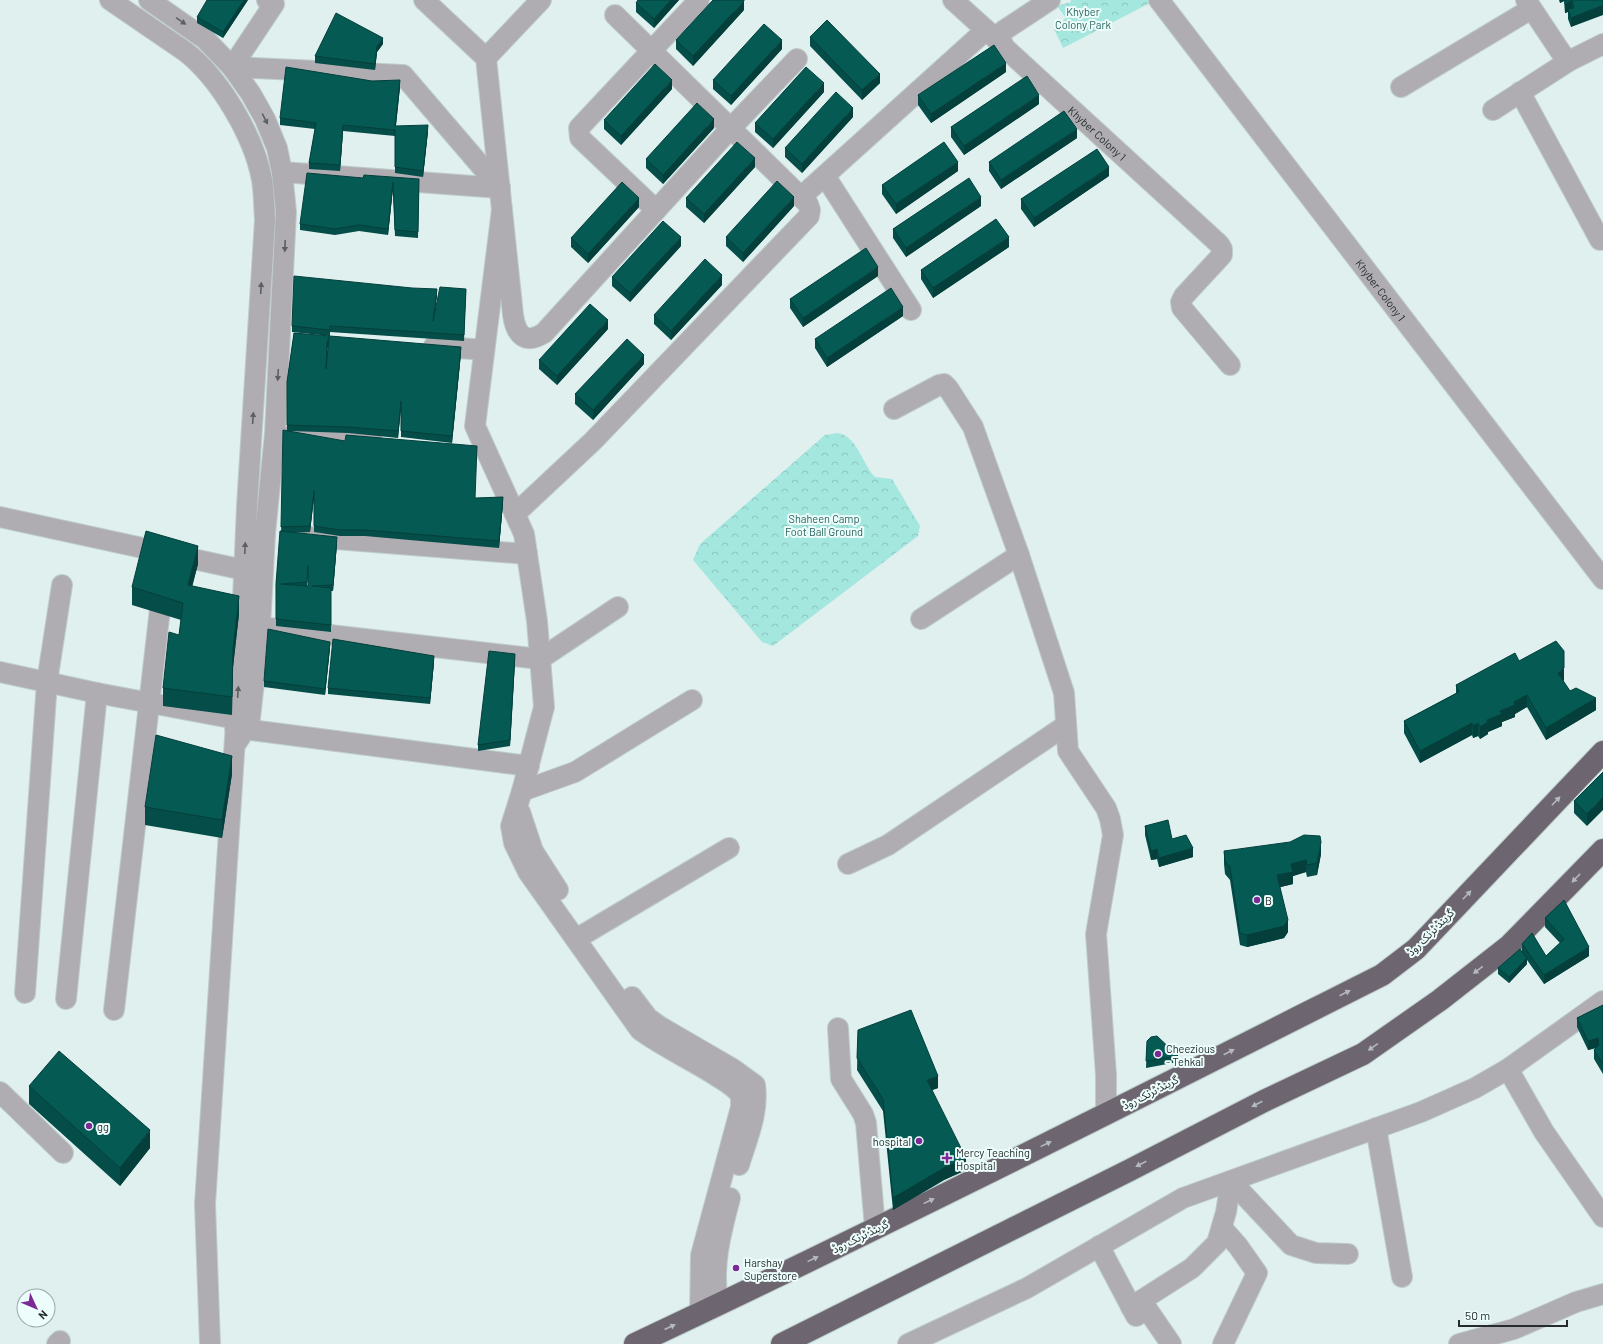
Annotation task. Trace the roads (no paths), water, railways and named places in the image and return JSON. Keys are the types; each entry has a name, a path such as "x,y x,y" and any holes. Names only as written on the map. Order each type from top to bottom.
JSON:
{"highway":[{"name":"گرینڈ ٹرنک روڈ","path":"635,1344 1106,1114 1382,975 1416,948 1603,752"},
{"path":"782,1344 1130,1170 1264,1101 1363,1054 1440,1000 1509,946 1603,850"}],"street":[{"path":"110,0 186,52 207,73 229,102 242,125 258,165 262,180 265,220 244,570 238,730 206,1204 210,1344"},
{"path":"149,0 205,39 232,67 251,94 265,119 278,148 282,172 286,212 288,336 275,433 278,535 260,627 250,718 238,730"},
{"path":"232,67 274,4 267,0"},
{"path":"424,0 486,58 515,326 519,334 527,338 535,338 544,333 730,129 797,59"},
{"path":"486,58 541,0"},
{"path":"656,210 580,138 578,133 579,128 699,0"},
{"path":"953,0 1005,48"},
{"path":"1005,48 1001,37 1003,31 1050,0"},
{"name":"Khyber Colony 1","path":"1159,0 1603,579"},
{"path":"1401,87 1529,4 1564,57 1569,61"},
{"path":"515,514 594,441 809,216 808,204 615,15"},
{"path":"801,197 986,30"},
{"path":"1493,110 1569,61 1603,44"},
{"name":"Khyber Colony 1","path":"1005,48 1219,244 1222,249 1222,255 1184,296 1181,302 1182,308 1230,365"},
{"path":"232,67 403,75 500,188"},
{"path":"1520,92 1600,240"},
{"path":"282,172 500,188"},
{"path":"826,176 911,310"},
{"path":"502,209 474,426 524,534 537,621 544,706 529,766 511,826 514,843 528,872 582,936 640,1030 656,1042 690,1060 731,1085 742,1096 741,1107 700,1255 709,1309"},
{"path":"414,345 484,350"},
{"path":"894,409 939,385 944,384 973,427 1019,555 1064,693 1065,726 1068,751 1106,808 1110,819 1113,835 1096,934 1106,1075 1106,1114"},
{"path":"275,433 392,442"},
{"path":"462,448 485,449"},
{"path":"0,518 244,570"},
{"path":"278,535 527,554"},
{"path":"921,619 1019,555"},
{"path":"25,993 47,682 62,585"},
{"path":"260,627 540,658 618,607"},
{"path":"114,1010 160,609"},
{"path":"0,672 149,704 238,730 529,766"},
{"path":"66,999 97,693"},
{"path":"520,797 575,772 692,700"},
{"path":"848,864 888,845 1065,726"},
{"path":"582,936 729,848"},
{"path":"908,1344 1026,1288 1183,1198 1421,1112 1475,1088 1508,1069 1603,1001"},
{"path":"838,1028 841,1079 863,1114 866,1123 875,1228"},
{"path":"1508,1069 1544,1132 1603,1217"},
{"path":"0,1092 63,1153"},
{"path":"1376,1128 1402,1277"},
{"path":"1131,1308 1192,1268 1217,1243 1222,1228 1231,1181"},
{"path":"1231,1181 1291,1245 1316,1253 1348,1254"},
{"path":"1222,1228 1238,1246 1258,1273 1223,1344"},
{"path":"1099,1246 1136,1316 1147,1309 1171,1344"},
{"path":"1459,1344 1514,1330 1576,1302 1603,1294"}],"place":[{"name":"B","path":"1257,900"},
{"name":"Cheezious - Tehkal","path":"1158,1054"},
{"name":"gg","path":"89,1126"},
{"name":"hospital","path":"919,1141"},
{"name":"Mercy Teaching Hospital","path":"947,1158"},
{"name":"Harshay Superstore","path":"736,1268"}],"park label":[{"name":"Khyber Colony Park","path":"1083,17"},
{"name":"Shaheen Camp Foot Ball Ground","path":"824,524"}]}
